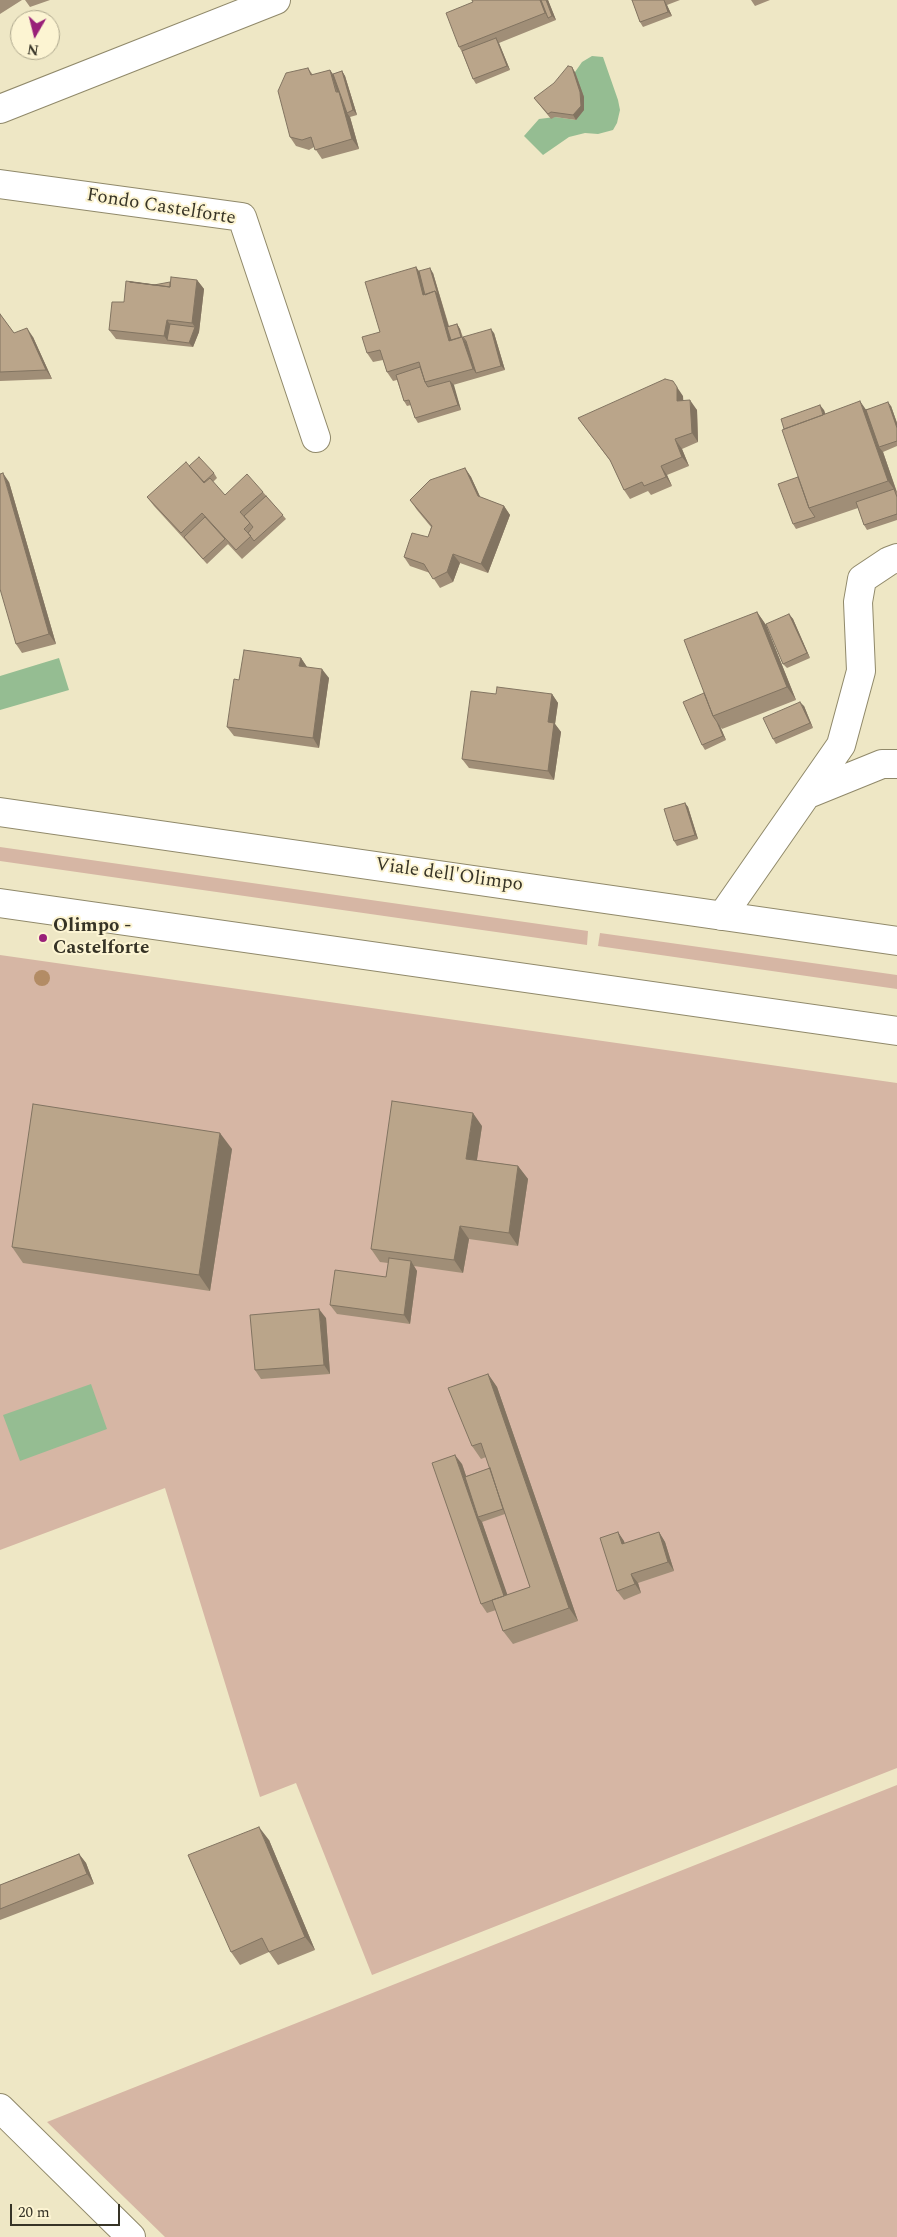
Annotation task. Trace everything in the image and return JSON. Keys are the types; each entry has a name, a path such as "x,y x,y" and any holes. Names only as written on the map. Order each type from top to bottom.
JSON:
{"street":[{"path":"0,109 276,0"},
{"name":"Fondo Castelforte","path":"0,184 242,218 316,438"},
{"path":"722,916 841,745 861,672 858,602 862,579 889,561 897,558"},
{"path":"808,794 882,764 897,764"},
{"name":"Viale dell'Olimpo","path":"0,812 897,941"},
{"path":"0,903 897,1031"},
{"path":"0,2108 131,2237"}],"shaded area":[{"path":"592,56 603,57 618,100 620,110 617,123 613,130 598,134 585,133 569,137 543,155 524,136 539,119 555,117 576,120 575,72 582,62"},
{"path":"59,658 69,690 0,710 0,676"},
{"path":"0,847 588,931 587,945 0,861"},
{"path":"600,933 897,975 897,989 598,946"},
{"path":"0,955 897,1083 897,1768 372,1975 296,1783 260,1797 165,1488 0,1550"},
{"path":"91,1384 107,1429 20,1461 3,1415"},
{"path":"897,1785 897,2237 165,2237 47,2122"}],"building":[{"path":"472,0 540,0 545,13 459,47 446,13 473,2"},
{"path":"541,0 546,0 552,16 548,18"},
{"path":"632,0 664,0 668,12 640,22"},
{"path":"496,38 507,66 473,79 462,51"},
{"path":"568,66 572,67 580,92 581,106 573,115 551,112 548,114 534,98 554,83"},
{"path":"308,68 311,75 330,70 336,92 339,92 352,139 315,150 311,137 302,140 290,137 278,91 286,73"},
{"path":"342,71 353,110 347,113 333,74"},
{"path":"416,267 423,295 435,291 449,341 462,337 473,369 425,382 419,362 387,372 380,350 367,353 362,337 380,332 365,282"},
{"path":"430,268 438,295 435,291 425,295 419,271"},
{"path":"171,277 197,280 192,323 167,320 164,336 109,330 112,302 124,302 126,281 170,287"},
{"path":"170,282 170,287 154,285"},
{"path":"0,314 14,333 27,328 46,370 0,372"},
{"path":"170,324 195,327 189,343 167,340"},
{"path":"457,324 461,337 451,340 447,327"},
{"path":"491,329 501,366 476,373 463,337"},
{"path":"420,367 428,387 450,381 458,405 415,418 409,400 404,401 396,375"},
{"path":"665,379 673,381 677,387 677,401 690,400 692,433 675,439 682,457 661,466 666,477 644,486 642,482 624,490 610,460 578,418"},
{"path":"860,401 888,481 809,508 782,430"},
{"path":"888,402 897,428 897,441 879,447 866,410"},
{"path":"820,405 823,415 784,429 781,419"},
{"path":"199,457 214,473 204,482 189,466"},
{"path":"186,462 204,483 210,478 225,495 247,474 263,492 240,512 250,523 244,529 251,536 236,550 202,513 181,533 147,497"},
{"path":"465,468 478,496 504,506 481,564 453,554 447,572 433,579 424,564 404,557 412,533 428,537 432,526 410,500 430,480"},
{"path":"3,473 49,634 16,644 0,589 0,474"},
{"path":"798,477 809,508 815,517 793,524 778,484"},
{"path":"894,489 897,497 897,514 864,525 856,502"},
{"path":"266,496 283,515 254,541 248,533 253,527 244,516"},
{"path":"205,517 225,539 203,559 184,537"},
{"path":"757,612 787,687 713,716 684,640"},
{"path":"789,614 807,653 783,664 766,624"},
{"path":"244,650 301,658 299,666 322,669 313,738 227,727 234,679 239,680"},
{"path":"497,687 552,694 548,722 554,723 548,771 462,759 471,691 496,694"},
{"path":"704,693 723,736 702,745 683,702"},
{"path":"800,702 810,723 773,739 763,718"},
{"path":"685,803 695,835 674,841 664,809"},
{"path":"392,1101 473,1113 466,1159 518,1166 509,1233 460,1226 454,1260 371,1249"},
{"path":"33,1104 220,1133 199,1275 12,1247"},
{"path":"389,1258 411,1261 404,1315 330,1305 335,1270 386,1277"},
{"path":"319,1309 324,1365 255,1370 250,1315"},
{"path":"488,1374 569,1608 503,1631 492,1600 530,1587 481,1443 472,1446 448,1388"},
{"path":"455,1455 504,1596 481,1604 432,1463"},
{"path":"490,1468 503,1509 478,1517 465,1477"},
{"path":"618,1532 622,1544 659,1532 668,1562 631,1574 635,1584 617,1591 600,1538"},
{"path":"259,1827 305,1937 269,1952 262,1938 231,1952 188,1855"},
{"path":"79,1854 87,1874 0,1909 0,1885"}],"place":[{"name":"Olimpo - Castelforte","path":"43,938"}]}
